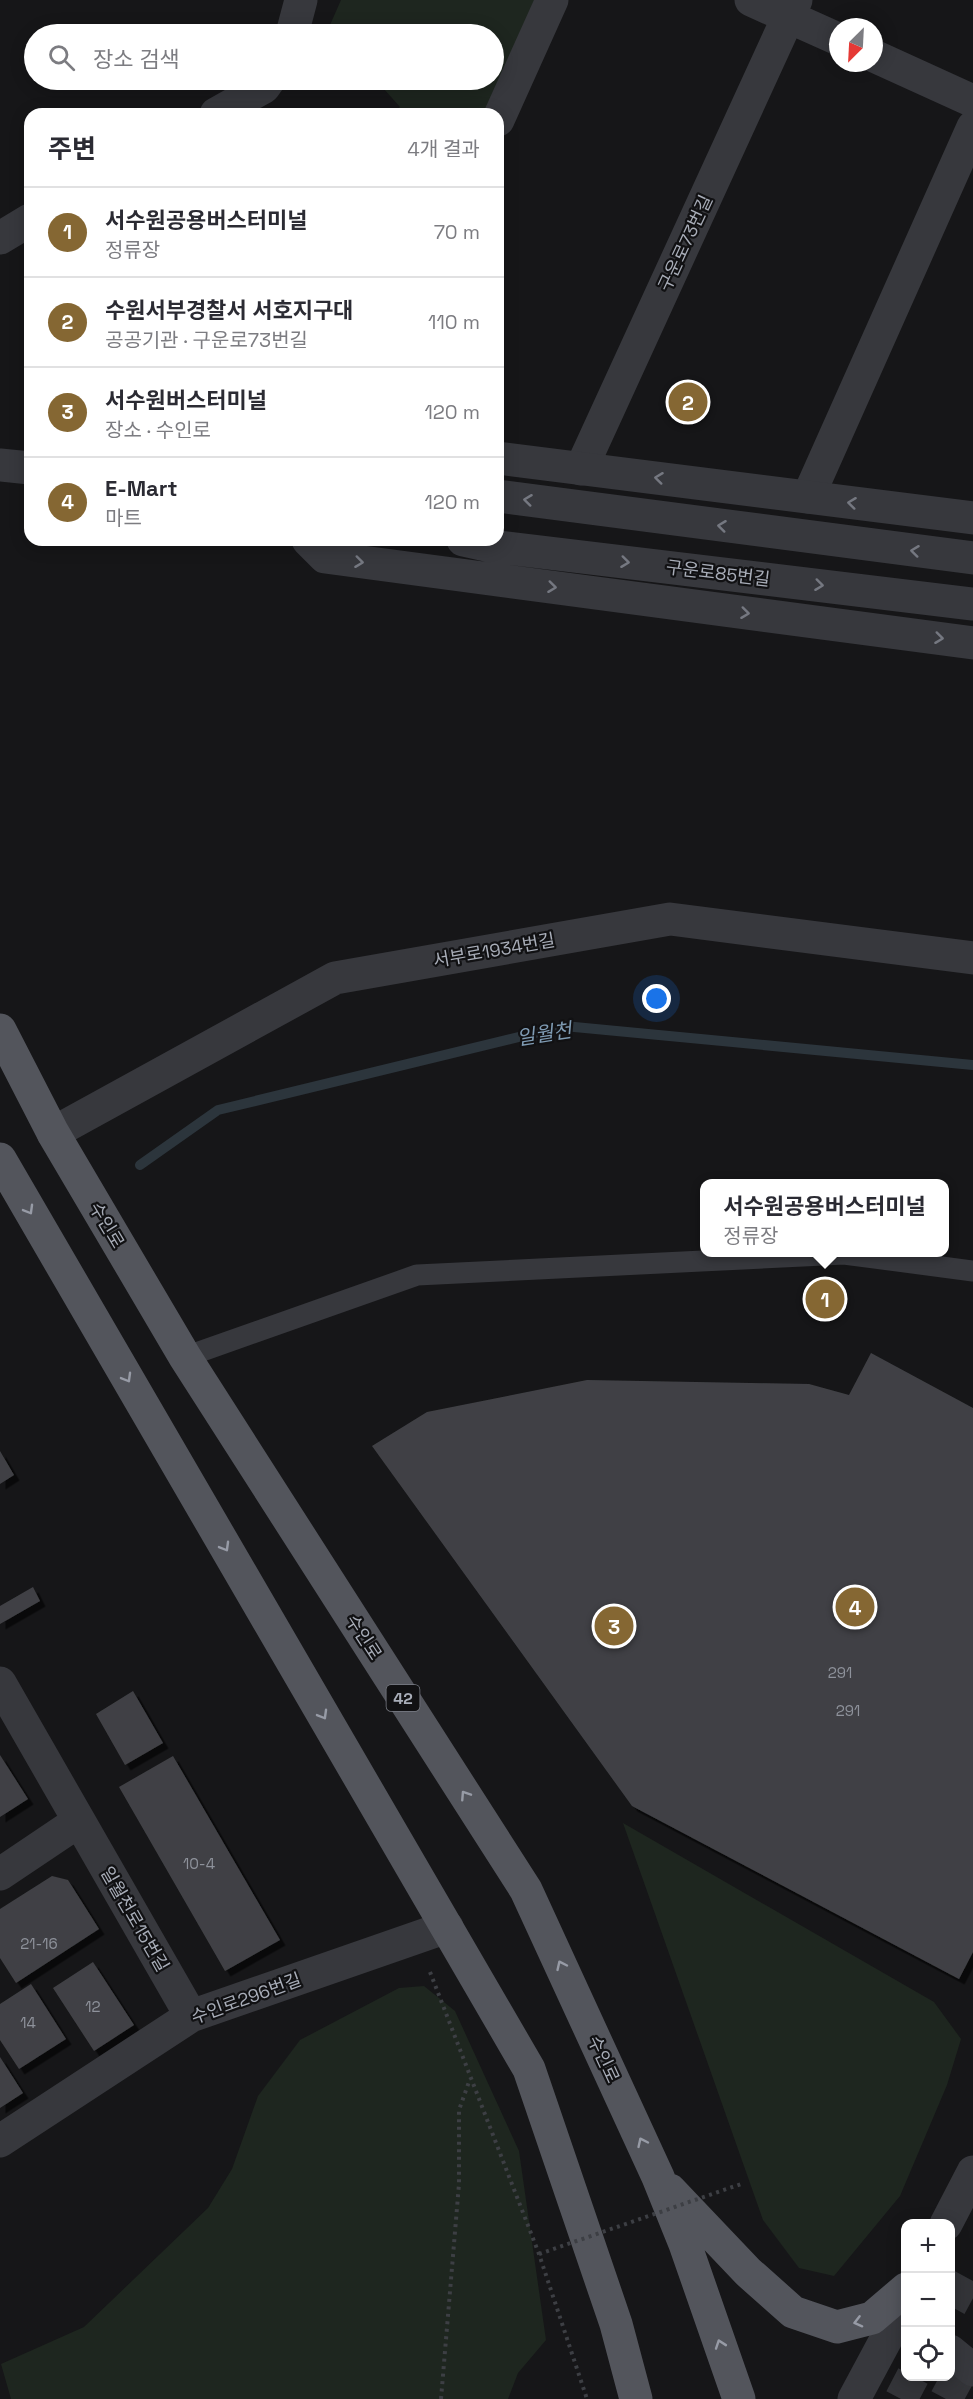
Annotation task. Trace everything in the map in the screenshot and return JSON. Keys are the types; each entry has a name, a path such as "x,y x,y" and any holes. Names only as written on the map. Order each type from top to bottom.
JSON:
{"main road":[{"name":"수인로","path":"0,1029 53,1133 185,1357 526,1890 658,2177 685,2244 739,2399"},
{"path":"2,1166 529,2069 616,2324 636,2399"},
{"path":"658,2177 748,2272 793,2312 837,2327 872,2318 901,2293"}],"street":[{"path":"295,24 301,0"},
{"path":"503,108 552,0"},
{"path":"751,0 792,8 829,33"},
{"name":"구운로73번길","path":"581,469 792,8"},
{"path":"883,60 973,101"},
{"path":"227,108 259,90"},
{"path":"808,497 973,127"},
{"path":"0,238 24,224"},
{"path":"504,459 973,518"},
{"path":"0,465 24,467"},
{"path":"504,497 973,558"},
{"path":"314,546 326,558 973,643"},
{"name":"구운로85번길","path":"496,546 973,604"},
{"name":"서부로1934번길","path":"53,1133 335,978 670,919 973,958"},
{"name":"일월천로15번길","path":"0,1683 191,2016"},
{"path":"0,1874 79,1821"},
{"name":"수인로296번길","path":"0,2141 191,2016 447,1927"},
{"path":"948,2219 973,2172"},
{"path":"854,2399 901,2311"},
{"path":"955,2354 973,2370"}],"lane":[{"path":"185,1357 417,1275 783,1257"},
{"path":"867,1257 973,1271"}],"path":[{"path":"416,1937 539,2254 587,2399"},
{"path":"441,2399 459,2184 459,2110 471,2078"},
{"path":"539,2254 744,2183"}],"shaded area":[{"path":"341,0 536,0 504,73 504,24 330,24"},
{"path":"385,90 497,90 489,108 400,107"},
{"path":"623,1823 934,2002 961,2039 947,2085 900,2196 834,2276 799,2268 763,2220"},
{"path":"424,1986 455,2011 519,2151 546,2340 518,2373 508,2399 11,2399 1,2364 84,2327 208,2208 232,2169 258,2096 300,2040 399,1988"}],"building":[{"path":"871,1353 973,1408 973,1952 959,1979 632,1806 372,1446 427,1412 587,1380 809,1384 849,1395"},
{"path":"0,1451 14,1475 0,1484"},
{"path":"33,1587 40,1601 0,1624 0,1606"},
{"path":"133,1691 163,1743 125,1765 96,1714"},
{"path":"0,1755 28,1799 0,1817"},
{"path":"173,1756 280,1940 225,1971 119,1787"},
{"path":"52,1876 68,1880 99,1929 16,1983 0,1958 0,1909"},
{"path":"93,1962 134,2025 94,2051 53,1988"},
{"path":"31,1984 66,2039 19,2069 0,2040 0,2004"},
{"path":"0,2057 23,2093 0,2108"}],"waterway":[{"name":"일월천","path":"140,1165 218,1110 564,1026 973,1065"}],"tunnel":[{"path":"955,2297 973,2264"},
{"path":"946,2399 973,2349"},
{"path":"901,2399 910,2381"}],"place":[{"name":"수원서부경찰서 서호지구대","path":"688,402"},
{"name":"서수원공용버스터미널","path":"825,1299"},
{"name":"E-Mart","path":"855,1607"},
{"name":"서수원버스터미널","path":"614,1626"}]}
